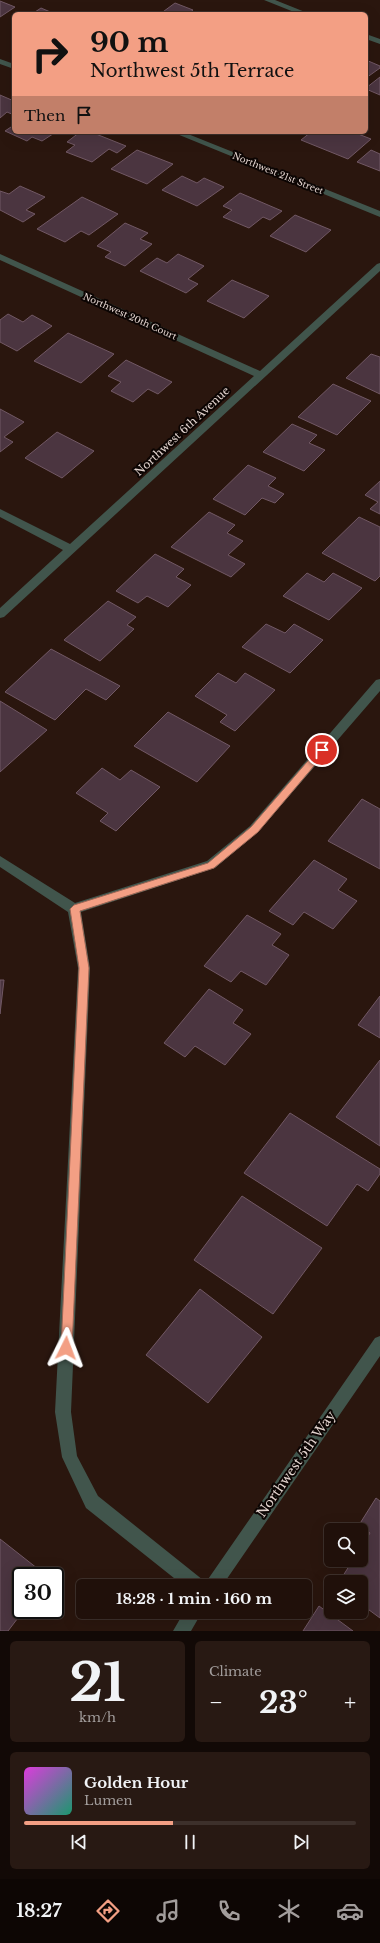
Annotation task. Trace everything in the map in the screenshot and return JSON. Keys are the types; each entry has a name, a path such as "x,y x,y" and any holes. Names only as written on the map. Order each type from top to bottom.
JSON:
{"street":[{"path":"268,0 301,12"},
{"path":"368,37 380,42"},
{"path":"0,61 12,66"},
{"name":"Northwest 21st Street","path":"181,134 380,214"},
{"name":"Northwest 20th Court","path":"0,257 261,375"},
{"name":"Northwest 6th Avenue","path":"0,614 380,266"},
{"path":"0,513 70,550"},
{"path":"74,909 211,865 254,830 380,683"},
{"path":"0,862 74,909 84,968 63,1412 70,1457 92,1502 188,1579"},
{"name":"Northwest 5th Way","path":"217,1579 380,1342"},
{"path":"181,1631 189,1619"}],"building":[{"path":"0,1 15,7 0,17"},
{"path":"175,3 193,10 190,12 163,12"},
{"path":"41,8 50,12 35,12"},
{"path":"368,61 380,66 380,68 368,77"},
{"path":"380,77 380,95 368,90 368,86"},
{"path":"0,95 12,100 12,114 7,112 0,118"},
{"path":"12,126 12,134 53,134 42,141 32,137 27,141 5,131"},
{"path":"77,134 96,134 126,146 117,153 109,149 92,162 66,152 75,145 67,142"},
{"path":"308,134 358,134 371,139 348,159 301,140"},
{"path":"137,150 173,164 147,184 111,169"},
{"path":"371,150 380,154 380,171 357,162"},
{"path":"182,176 197,183 204,178 224,187 197,206 162,190"},
{"path":"20,186 45,197 26,210 35,214 23,222 0,210 0,191 9,194"},
{"path":"240,193 282,211 270,220 263,217 249,228 223,217 232,210 223,206"},
{"path":"82,197 118,214 89,235 81,231 65,242 37,229"},
{"path":"295,215 331,230 306,252 270,236"},
{"path":"125,223 148,233 140,239 152,244 125,266 105,257 111,252 97,246"},
{"path":"178,254 204,266 188,279 198,284 186,293 140,271 157,258 167,263"},
{"path":"232,280 269,296 244,318 207,301"},
{"path":"8,314 23,322 32,315 52,326 17,351 0,342 0,320"},
{"path":"68,333 114,354 81,383 34,361"},
{"path":"371,354 380,357 380,394 346,378"},
{"path":"126,360 172,382 158,394 148,389 133,402 111,391 121,382 108,376"},
{"path":"333,384 371,401 337,435 298,417"},
{"path":"0,409 24,422 4,437 13,442 0,452"},
{"path":"292,424 317,435 309,443 325,450 304,471 263,452"},
{"path":"57,432 94,451 62,478 25,458"},
{"path":"248,465 276,478 268,486 284,494 275,503 262,498 245,515 213,499"},
{"path":"380,481 380,514 370,509 378,502 365,495"},
{"path":"209,512 235,525 227,533 243,541 228,555 245,564 231,577 171,547"},
{"path":"359,517 380,527 380,576 375,581 322,553"},
{"path":"155,554 184,569 176,577 191,585 168,607 147,596 138,603 116,591"},
{"path":"307,573 324,582 333,573 362,588 329,620 283,596"},
{"path":"108,601 136,617 127,625 134,629 100,661 64,640"},
{"path":"266,624 285,633 294,624 323,640 290,673 242,647"},
{"path":"51,649 120,686 106,700 86,689 55,720 5,692"},
{"path":"218,673 236,683 245,673 275,690 235,731 220,722 227,715 195,696"},
{"path":"0,701 47,730 0,772"},
{"path":"168,712 230,746 197,782 134,746"},
{"path":"102,768 120,780 131,770 160,787 116,831 100,821 108,813 76,793"},
{"path":"362,799 380,809 380,869 328,841"},
{"path":"314,860 347,879 338,890 357,901 333,929 304,912 293,925 269,911"},
{"path":"247,915 281,934 272,945 289,955 266,985 241,971 231,982 204,966"},
{"path":"0,980 4,980 0,1014"},
{"path":"209,989 243,1010 233,1023 251,1034 225,1065 195,1046 185,1057 164,1043"},
{"path":"380,996 380,1038 358,1025"},
{"path":"380,1060 380,1146 336,1117"},
{"path":"290,1113 380,1169 380,1174 368,1191 357,1184 327,1226 244,1173"},
{"path":"242,1196 322,1248 273,1314 194,1260"},
{"path":"200,1289 262,1337 208,1403 146,1355"},
{"path":"376,1498 380,1501 380,1618 368,1609 368,1575 343,1575 349,1567 368,1567 368,1536 370,1533 368,1532 368,1523 360,1523"},
{"path":"0,1539 36,1567 12,1567 12,1619 17,1619 8,1631 0,1631"},
{"path":"319,1606 324,1610 324,1619 337,1619 353,1631 303,1631"}],"route":[{"path":"66,1348 84,968 74,909 211,865 254,830 322,750"}]}
